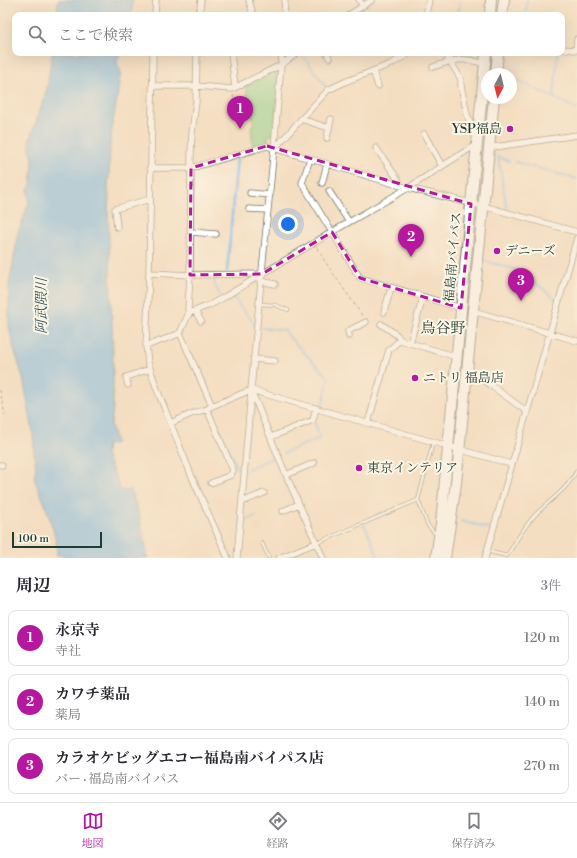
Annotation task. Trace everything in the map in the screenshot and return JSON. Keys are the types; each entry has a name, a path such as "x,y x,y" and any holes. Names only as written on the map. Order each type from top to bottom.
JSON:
{"highway":[{"path":"490,12 492,0"},
{"path":"502,12 504,0"},
{"name":"福島南バイパス","path":"436,558 440,537 486,56"},
{"path":"497,68 498,56"},
{"name":"福島南バイパス","path":"445,558 460,449 493,104"}],"street":[{"path":"155,12 156,0"},
{"path":"199,12 201,0"},
{"path":"249,0 252,12"},
{"path":"284,12 285,0"},
{"path":"359,0 363,6"},
{"path":"354,12 372,0"},
{"path":"427,12 429,0"},
{"path":"565,49 576,50 577,39"},
{"path":"153,56 149,273 146,346 148,363 192,477 228,558"},
{"path":"146,346 180,333 189,314 191,154 196,102 198,56"},
{"path":"230,56 234,88"},
{"path":"237,558 282,56"},
{"path":"152,86 234,88 281,65 293,56"},
{"path":"274,148 328,90 391,64 405,56"},
{"path":"189,314 226,296 408,188 477,141 466,115 460,86 461,79 447,56"},
{"path":"433,67 460,59 485,64"},
{"path":"373,71 378,86"},
{"path":"301,119 329,128"},
{"path":"326,138 331,120"},
{"path":"460,129 470,123"},
{"path":"424,134 442,166"},
{"path":"488,148 577,135"},
{"path":"150,168 191,168 267,146 408,188 483,206 577,232"},
{"path":"376,148 399,181 399,185"},
{"path":"310,159 302,183 360,278 461,308"},
{"path":"322,183 328,164"},
{"path":"329,191 349,222"},
{"path":"250,193 270,194"},
{"path":"117,227 115,209 150,199"},
{"path":"249,209 268,210"},
{"path":"191,232 216,234"},
{"path":"485,558 526,411 577,238"},
{"path":"149,273 262,274"},
{"path":"261,281 274,284"},
{"path":"384,312 392,288"},
{"path":"410,343 423,297"},
{"path":"195,311 201,321"},
{"path":"473,311 577,341"},
{"path":"349,336 348,331 366,322"},
{"path":"381,324 400,340 457,357"},
{"path":"180,333 210,407 233,470 231,475 211,483"},
{"path":"368,423 389,350 400,340"},
{"path":"254,359 275,361"},
{"path":"467,368 526,411"},
{"path":"128,385 126,377 150,369"},
{"path":"251,390 286,475 323,558"},
{"path":"171,423 251,390 511,464"},
{"path":"271,438 313,420 316,408"},
{"path":"286,475 314,463"},
{"path":"242,502 264,493"},
{"path":"283,511 299,504"},
{"path":"279,558 293,555 316,543"}],"lane":[{"path":"259,304 275,305 288,310"},
{"path":"433,442 418,500 428,526 440,537"},
{"path":"487,551 507,556 525,526 537,512 568,485 577,470"},
{"path":"316,543 418,500"},
{"path":"262,543 269,558"}],"path":[{"path":"234,88 237,120"},
{"path":"313,243 366,322"},
{"path":"0,390 5,415"}],"highlighted area":[{"path":"267,146 471,204 461,308 360,278 332,232 262,274 190,275 191,168"}],"green space":[{"path":"277,69 279,70 274,135 268,135 268,143 253,147 251,126 254,124 246,88 243,85"}],"water":[{"path":"58,0 133,0 132,12 57,12"},
{"name":"阿武隈川","path":"52,56 119,56 117,62 121,71 110,143 108,188 113,354 113,409 111,425 116,442 112,445 107,444 106,455 120,488 128,491 130,488 139,514 148,558 64,558 62,555 57,555 56,540 46,507 34,478 36,468 33,432 23,378 9,327 9,284 17,236 29,202 28,190 31,186 33,159 30,150 30,138 47,88"}],"waterway":[{"path":"458,12 460,0"},
{"path":"526,12 527,0"},
{"path":"303,56 327,88"},
{"path":"457,58 467,56"},
{"path":"470,56 470,58 472,58"},
{"path":"554,96 558,56"},
{"path":"517,80 577,109"},
{"path":"507,209 498,157 509,161"},
{"path":"227,272 237,158"},
{"path":"515,162 577,179"},
{"path":"485,261 521,271 558,301"},
{"path":"214,276 215,285 221,297"},
{"path":"232,296 255,325"},
{"path":"262,328 285,330 290,338 329,378 322,407"},
{"path":"211,410 237,468 243,470"},
{"path":"284,453 320,438 315,423"},
{"path":"247,469 276,456"},
{"path":"241,523 256,516"},
{"path":"461,521 492,529"},
{"path":"364,524 379,558"}],"place":[{"name":"永京寺","path":"240,129"},
{"name":"YSP福島","path":"510,129"},
{"name":"デニーズ","path":"497,251"},
{"name":"カワチ薬品","path":"411,257"},
{"name":"カラオケビッグエコー福島南バイパス店","path":"521,301"},
{"name":"ニトリ 福島店","path":"415,378"},
{"name":"東京インテリア","path":"359,468"}],"district":[{"name":"鳥谷野","path":"443,328"}]}
